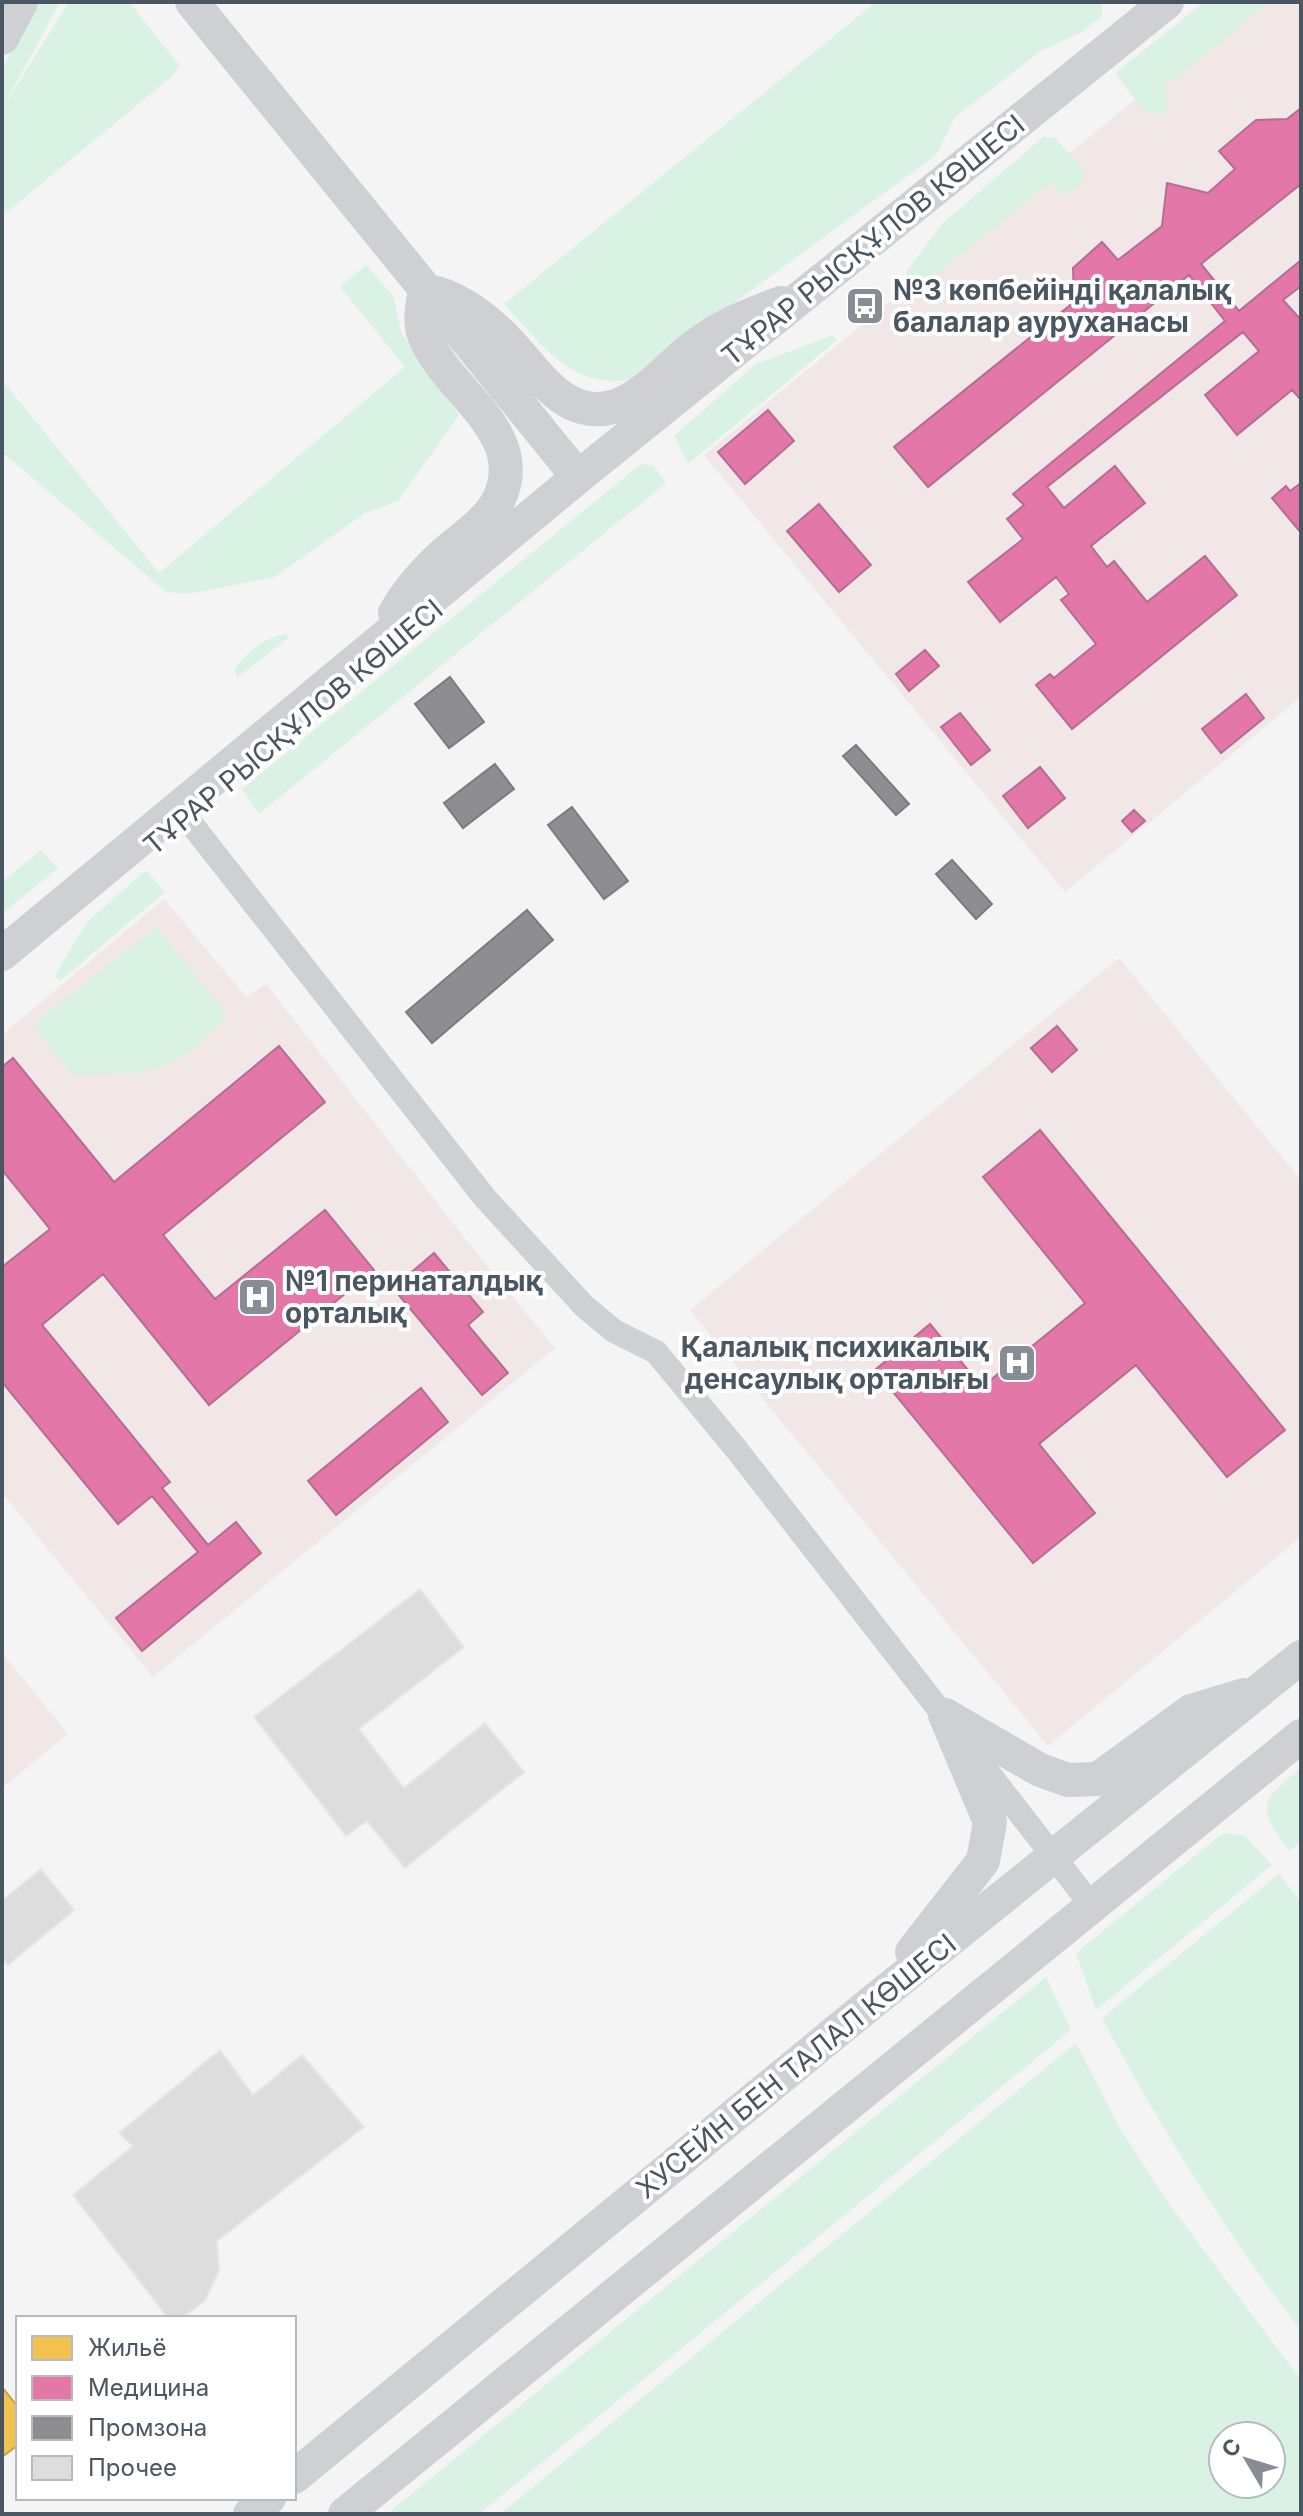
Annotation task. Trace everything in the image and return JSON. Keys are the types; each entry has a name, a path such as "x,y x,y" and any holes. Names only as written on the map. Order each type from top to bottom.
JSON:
{"street":[{"path":"2,38 21,2"},
{"path":"192,2 578,477"},
{"name":"ТҰРАР РЫСҚҰЛОВ КӨШЕСІ","path":"2,954 578,477 1167,2"},
{"path":"425,290 448,296 488,323 556,394 589,410 610,407 632,398 730,321 808,293"},
{"path":"378,643 424,572 486,517 498,502 505,475 505,455 493,428 423,331 425,290"},
{"name":"ТҰРАР РЫСҚҰЛОВ КӨШЕСІ","path":"2,970 553,509 578,477"},
{"path":"186,817 485,1198 584,1306 614,1331 656,1352 945,1715 1092,1906"},
{"name":"ХУСЕЙН БЕН ТАЛАЛ КӨШЕСІ","path":"296,2475 870,2004 1301,1657"},
{"path":"945,1715 1040,1770 1068,1780 1098,1779 1191,1711 1259,1690"},
{"path":"870,2004 983,1861 990,1822 945,1715"},
{"path":"345,2514 1301,1736"},
{"path":"250,2514 267,2500"}],"shaded area":[{"path":"1253,2 1301,2 1301,697 1065,892 704,455"},
{"name":"№1 перинаталдық орталық","path":"164,899 246,997 266,984 555,1348 153,1677 2,1493 2,1035"},
{"name":"Қалалық психикалық денсаулық орталығы","path":"1119,958 1301,1180 1301,1537 1048,1746 690,1310"},
{"path":"2,1653 68,1734 2,1788"}],"green space":[{"path":"35,2 60,2 3,107 69,2 129,2 180,66 169,79 2,216 2,70"},
{"path":"876,2 1102,2 1102,16 1082,32 1041,51 955,117 936,155 629,380 608,381 573,370 544,347 504,304"},
{"path":"1204,2 1270,2 1164,88 1169,108 1161,114 1144,111 1115,73"},
{"path":"1043,137 1055,138 1084,171 1082,182 1064,196 1051,182 915,291 906,272 942,224"},
{"path":"366,265 393,296 401,332 459,415 398,501 365,513 275,577 189,594 166,592 2,452 2,380 159,573 405,367 340,287"},
{"path":"833,335 837,340 688,464 674,436 756,364"},
{"path":"641,464 654,466 666,483 259,814 242,789"},
{"path":"286,634 289,637 237,678 235,668 252,651 270,639"},
{"path":"41,850 58,868 2,914 2,882"},
{"path":"146,870 165,892 60,981 55,975 87,922"},
{"path":"157,927 227,1016 174,1062 141,1072 72,1075 38,1032 40,1018"},
{"path":"1301,1768 1301,1842 1290,1851 1271,1825 1267,1806 1277,1789"},
{"path":"1227,1833 1245,1836 1272,1865 1096,2010 1076,1953 1218,1837"},
{"path":"1279,1874 1301,1902 1301,2331 1195,2179 1102,2018"},
{"path":"1046,1977 1071,2030 479,2514 387,2514"},
{"path":"1076,2043 1119,2127 1167,2201 1301,2380 1301,2514 500,2514"}],"building: Жильё":[{"path":"2,2387 16,2404 16,2446 2,2457"}],"building: Медицина":[{"path":"1301,108 1301,184 1201,264 1239,311 1301,260 1301,286 1283,300 1301,320 1301,400 1292,390 1237,435 1205,395 1259,351 1243,332 1047,487 1064,508 1115,466 1145,503 1091,546 1107,567 1114,561 1147,602 1205,556 1237,595 1072,729 1036,685 1050,674 1054,678 1096,644 1061,600 1069,594 1056,577 1000,622 968,582 1023,539 1007,519 1024,505 1013,494 1225,321 1189,275 928,487 894,447 1074,302 1073,268 1102,242 1118,260 1162,226 1167,183 1208,193 1235,169 1219,151 1256,120 1287,119"},
{"path":"768,410 794,441 745,484 718,452"},
{"path":"1301,483 1301,533 1272,498 1286,486 1290,491"},
{"path":"819,504 871,565 839,592 787,531"},
{"path":"925,650 939,666 909,691 896,674"},
{"path":"1246,694 1264,718 1221,753 1202,729"},
{"path":"960,713 990,750 971,765 941,727"},
{"path":"1040,767 1065,798 1028,828 1003,796"},
{"path":"1134,810 1145,821 1132,832 1122,821"},
{"path":"1057,1026 1077,1050 1052,1072 1031,1048"},
{"path":"279,1046 325,1102 163,1235 215,1299 325,1210 374,1270 209,1405 103,1274 42,1325 170,1482 162,1488 208,1545 236,1522 261,1553 142,1651 116,1618 198,1552 152,1496 118,1524 2,1382 2,1267 50,1229 2,1170 2,1067 13,1058 114,1182"},
{"path":"1040,1130 1285,1430 1227,1477 1136,1365 1039,1444 1095,1513 1033,1563 875,1370 930,1324 982,1387 1085,1303 983,1177"},
{"path":"434,1253 483,1312 468,1325 508,1373 482,1395 393,1288"},
{"path":"421,1388 448,1422 336,1515 308,1481"}],"building: Промзона":[{"path":"450,677 484,722 449,748 415,704"},
{"path":"856,745 909,804 896,815 843,756"},
{"path":"495,764 514,789 463,828 444,803"},
{"path":"572,807 628,881 604,899 548,825"},
{"path":"952,860 992,904 976,919 936,874"},
{"path":"527,910 553,940 432,1043 406,1012"}],"building: Прочее":[{"path":"420,1589 464,1647 359,1729 404,1788 485,1723 524,1772 405,1868 367,1821 346,1836 254,1717"},
{"path":"41,1869 74,1910 8,1965 2,1958 2,1901"},
{"path":"220,2050 253,2095 302,2055 364,2127 217,2241 219,2270 205,2301 183,2316 166,2316 73,2195 133,2146 119,2133"}],"place":[{"name":"№3 көпбейінді қалалық балалар ауруханасы","path":"865,306"},
{"name":"№1 перинаталдық орталық","path":"257,1297"},
{"name":"Қалалық психикалық денсаулық орталығы","path":"1017,1363"}]}
